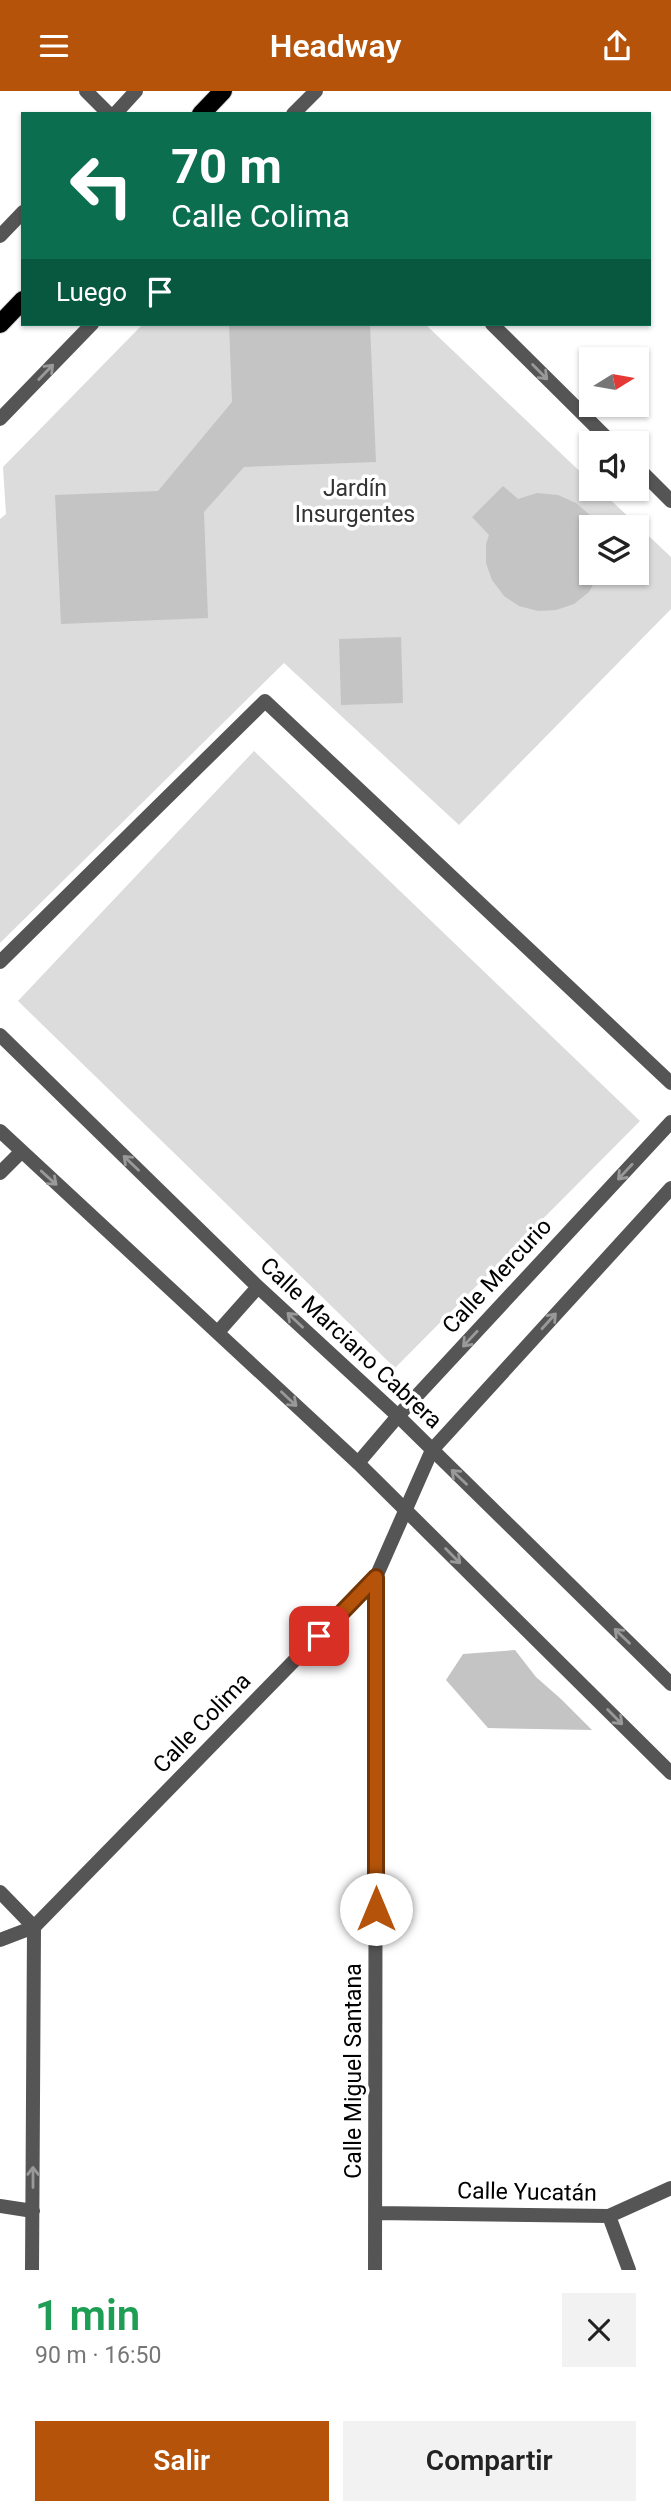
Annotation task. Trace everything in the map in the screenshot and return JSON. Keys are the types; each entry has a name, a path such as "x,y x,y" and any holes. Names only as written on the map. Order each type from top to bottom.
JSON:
{"main road":[{"path":"203,112 223,91"},
{"path":"0,324 21,302"}],"street":[{"path":"86,91 107,112"},
{"path":"117,112 136,91"},
{"path":"295,112 316,91"},
{"path":"0,236 21,214"},
{"path":"0,419 90,326"},
{"path":"494,326 600,431"},
{"path":"649,479 671,501"},
{"path":"0,962 265,701 671,1083"},
{"name":"Calle Marciano Cabrera","path":"0,1035 258,1287 398,1416 671,1684"},
{"name":"Calle Mercurio","path":"358,1463 398,1416 671,1122"},
{"path":"0,1131 358,1463 671,1773"},
{"path":"0,1173 21,1152"},
{"path":"407,1510 432,1450 671,1188"},
{"path":"218,1332 258,1287"},
{"name":"Calle Colima","path":"0,1940 34,1927 376,1577 407,1510"},
{"name":"Calle Miguel Santana","path":"375,2270 376,1577"},
{"path":"0,1892 34,1927 32,2270"},
{"name":"Calle Yucatán","path":"375,2213 609,2216 671,2187"},
{"path":"0,2206 33,2211"},
{"path":"609,2216 629,2270"}],"green space":[{"name":"Jardín Insurgentes","path":"141,326 427,326 579,471 579,501 612,501 627,515 579,515 579,585 649,585 649,536 671,557 671,609 459,825 284,663 0,943 0,519 6,514 3,467"},
{"path":"254,751 640,1121 395,1368 18,1001"}],"building":[{"path":"229,326 370,326 376,462 244,467 204,512 208,618 61,624 55,495 158,491 232,402"},
{"path":"503,486 518,499 537,493 558,495 576,503 590,515 579,515 579,585 593,585 589,592 574,604 556,610 538,611 519,606 504,596 492,580 486,563 489,535 472,517"},
{"path":"401,637 403,703 341,705 339,639"},
{"path":"515,1650 536,1677 592,1730 488,1728 446,1680 463,1654"}],"route":[{"path":"319,1636 376,1577 376,1909"}]}
